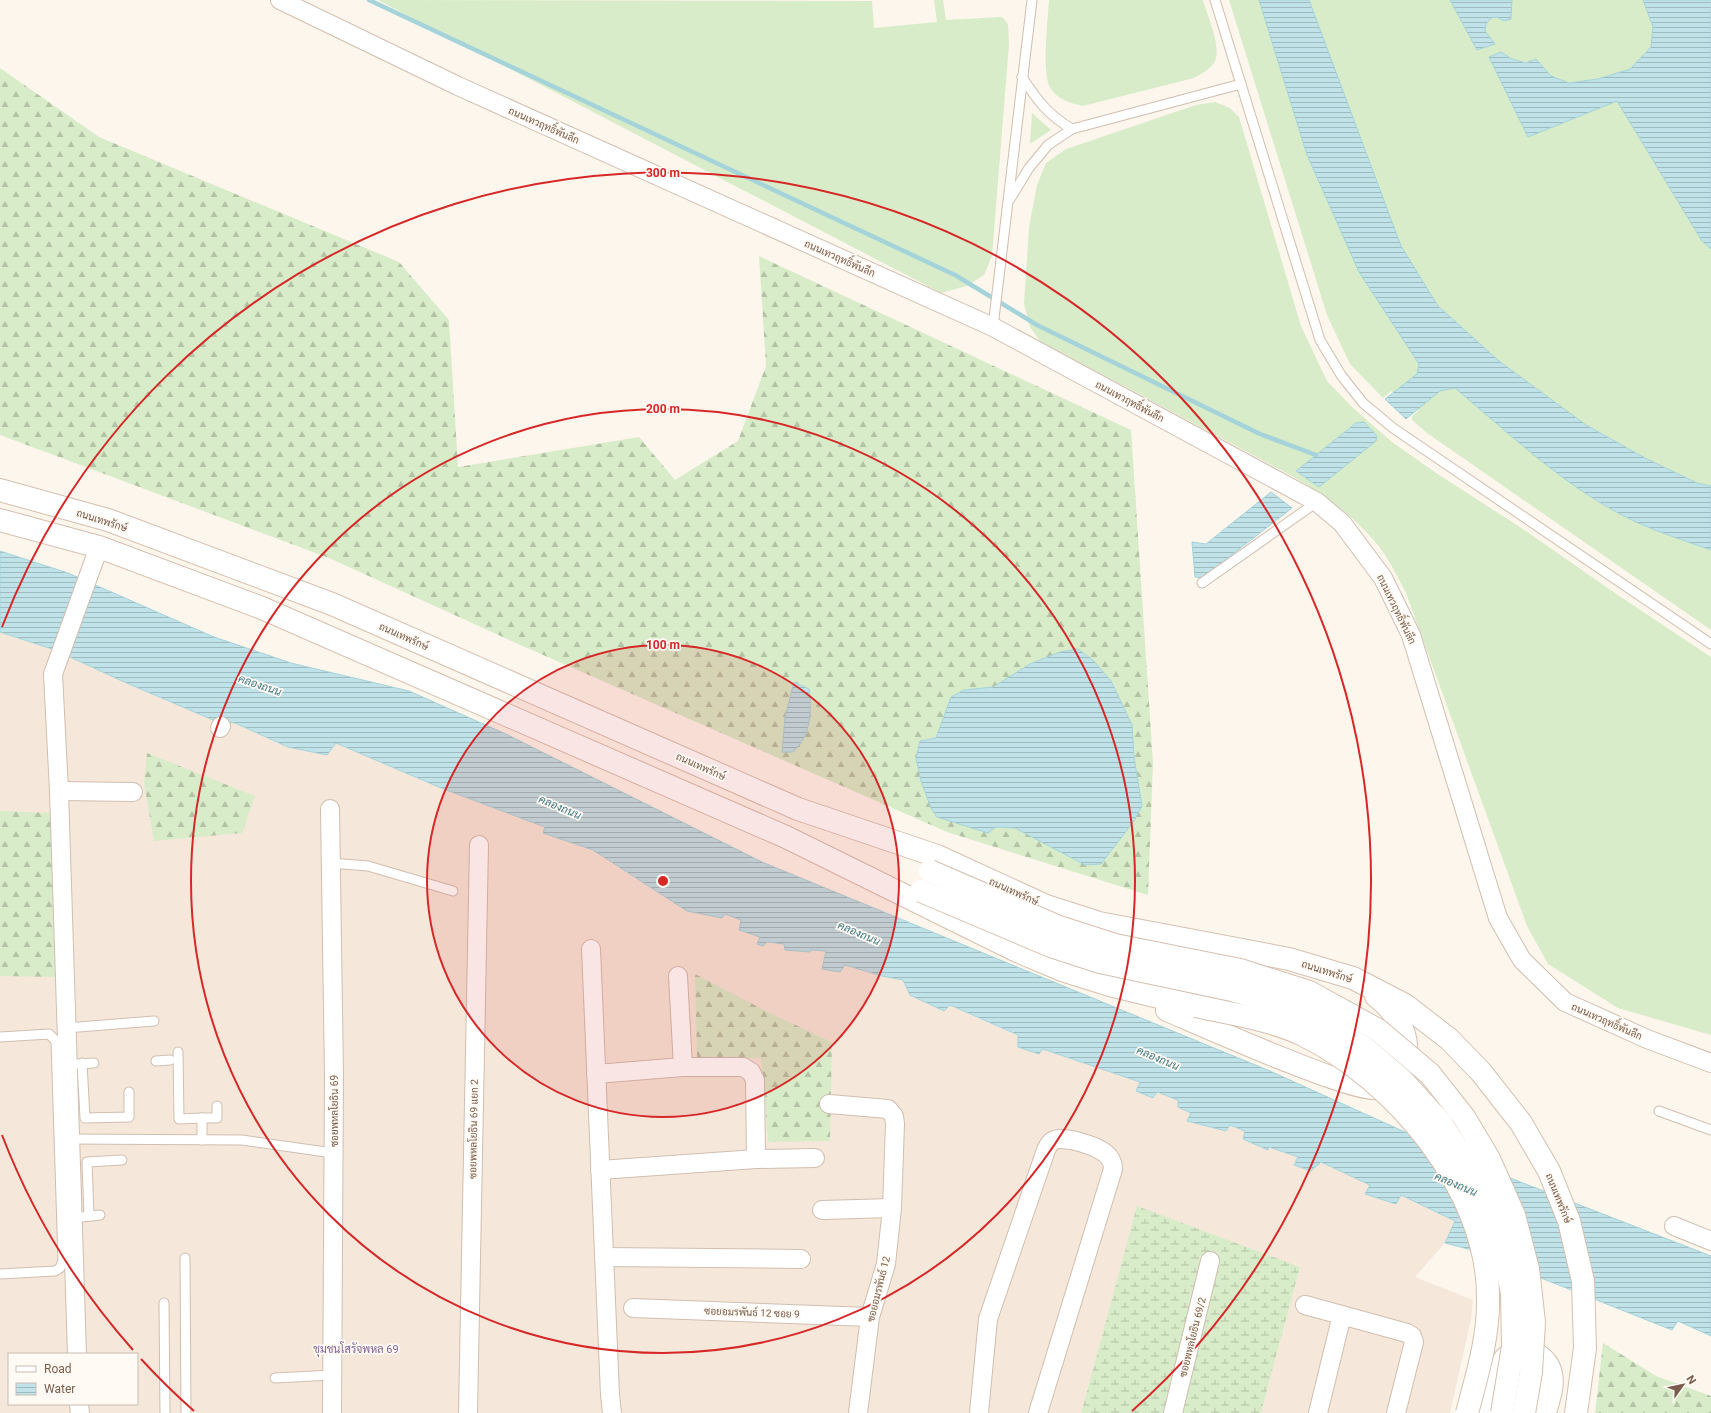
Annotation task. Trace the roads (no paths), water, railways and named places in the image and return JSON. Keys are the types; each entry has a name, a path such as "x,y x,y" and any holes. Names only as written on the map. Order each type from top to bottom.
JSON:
{"main road":[{"name":"ถนนเทพรักษ์","path":"0,490 108,520 332,604 798,809 930,871 1060,927 1115,945 1240,970 1309,992 1378,1030 1430,1074 1464,1117 1489,1159 1516,1223 1528,1269 1534,1322 1532,1372 1524,1413"},
{"path":"0,520 99,547 262,608 786,837 1051,946 1100,962 1232,990 1298,1010 1365,1048 1401,1079 1440,1123 1471,1170 1490,1211 1503,1248 1512,1293 1513,1346 1502,1413"},
{"name":"ถนนเทพรักษ์","path":"798,809 937,856 1046,906 1099,923 1289,959 1353,978 1405,1005 1449,1039 1481,1072 1521,1123 1549,1170 1570,1221 1583,1281 1585,1325 1585,1348 1576,1413"},
{"path":"786,837 1015,950 1062,970 1110,985 1265,1021 1301,1034 1342,1057 1379,1086 1417,1125 1448,1169 1478,1230 1485,1266 1488,1297 1485,1342 1467,1413"},
{"path":"1110,985 1224,1035 1323,1074 1359,1087 1377,1089 1390,1083 1400,1072 1405,1062 1405,1035 1395,1016 1383,1001 1353,978"},
{"path":"1487,1413 1498,1371 1505,1359 1516,1352 1528,1352 1540,1356 1549,1366 1552,1374 1552,1382 1545,1413"}],"street":[{"name":"ถนนเทวฤทธิ์พันลึก","path":"280,0 458,86 993,327 1312,499 1342,523 1383,578 1412,635 1498,918 1522,960 1565,1002 1647,1039 1711,1063"},
{"path":"77,1353 80,1217 64,1145 75,1064 66,1028 59,791 53,674 99,547"},
{"path":"59,791 134,792"},
{"name":"ซอยพหลโยธิน 69","path":"330,809 334,1076 332,1413"},
{"name":"ซอยพหลโยธิน 69 แยก 2","path":"468,1413 479,845"},
{"path":"591,949 612,1413"},
{"path":"678,976 683,1067"},
{"path":"596,1074 683,1067 743,1067 751,1072 755,1080 756,1159"},
{"name":"ซอยอมรพันธ์ 12","path":"829,1104 888,1109 894,1116 895,1124 892,1208 886,1264 870,1316 858,1413"},
{"path":"979,1413 988,1319 1046,1150 1051,1142 1060,1139 1082,1142 1109,1156 1113,1169 1038,1413"},
{"path":"600,1170 756,1159 815,1158"},
{"path":"822,1210 892,1208"},
{"path":"1674,1226 1711,1241"},
{"path":"604,1257 800,1259"},
{"name":"ซอยพหลโยธิน 69/2","path":"1174,1413 1210,1261"},
{"path":"1305,1304 1407,1333 1414,1338 1396,1413"},
{"name":"ซอยอมรพันธ์ 12 ซอย 9","path":"633,1308 870,1316"},
{"path":"1318,1413 1342,1315"}],"lane":[{"path":"993,327 1032,0"},
{"path":"1215,0 1320,340 1341,375 1363,403 1393,428 1711,644"},
{"path":"1022,77 1039,103 1056,120 1072,129"},
{"path":"1007,206 1029,168 1048,145 1072,129 1241,84"},
{"path":"1202,583 1312,499"},
{"path":"330,863 368,866 453,891"},
{"path":"66,1028 154,1021"},
{"path":"0,1037 49,1034 55,1039 64,1145 62,1265 55,1271 0,1274"},
{"path":"178,1052 179,1119 217,1118 217,1106"},
{"path":"156,1061 170,1060"},
{"path":"94,1063 75,1064 85,1118 129,1117 129,1092"},
{"path":"1659,1111 1711,1130"},
{"path":"202,1118 202,1140"},
{"path":"64,1145 242,1140 333,1153"},
{"path":"100,1215 80,1217 87,1162 122,1160"},
{"path":"184,1258 186,1413"},
{"path":"164,1303 165,1413"},
{"path":"275,1378 332,1375"}],"water":[{"path":"1259,0 1309,0 1401,246 1438,306 1499,361 1586,425 1645,458 1697,483 1711,486 1711,550 1636,522 1587,494 1541,461 1455,388 1440,391 1406,419 1385,399 1417,374 1419,364 1359,272 1307,155"},
{"path":"1450,0 1512,0 1511,19 1504,21 1497,17 1491,18 1486,24 1485,31 1495,44 1477,50"},
{"path":"1643,0 1711,0 1711,249 1702,241 1617,101 1528,137 1489,57 1501,52 1512,59 1526,63 1536,59 1551,76 1569,83 1598,79 1630,69 1651,47 1653,27"},
{"path":"1364,422 1377,436 1376,441 1319,487 1296,471 1356,423"},
{"path":"1271,492 1292,508 1202,578 1195,577 1192,542 1206,544"},
{"name":"คลองถนน","path":"0,551 68,573 214,637 291,663 409,691 506,734 762,862 1270,1071 1487,1169 1711,1256 1711,1336 1678,1321 1672,1330 1468,1249 1445,1243 1455,1221 1401,1195 1396,1204 1365,1194 1370,1185 1321,1162 1311,1171 1294,1165 1298,1157 1269,1147 1268,1150 1243,1139 1245,1131 1230,1125 1226,1131 1187,1121 1191,1113 1178,1107 1178,1100 1157,1092 1153,1098 1136,1091 1140,1082 1043,1049 1039,1054 1018,1047 1018,1035 950,1005 944,1011 910,995 903,980 882,976 845,965 840,972 822,969 826,951 812,950 810,952 785,950 784,944 767,942 763,946 757,944 760,937 739,930 741,920 725,914 722,918 687,911 593,850 543,833 545,827 441,788 336,743 327,755 288,747 235,723 213,720 122,681 55,650 0,632"},
{"path":"1078,649 1093,660 1111,681 1132,725 1134,757 1142,806 1134,821 1101,864 1085,865 1015,828 996,827 988,833 937,817 931,808 921,781 916,758 920,741 936,738 951,697 964,690 993,687 1030,664 1060,652"},
{"path":"794,682 809,689 809,723 804,738 793,752 782,752 785,717"}],"waterway":[{"path":"369,0 955,275 1037,325 1260,434 1316,455"}],"district":[{"name":"ชุมชนโสรัจพหล 69","path":"356,1349"}]}
